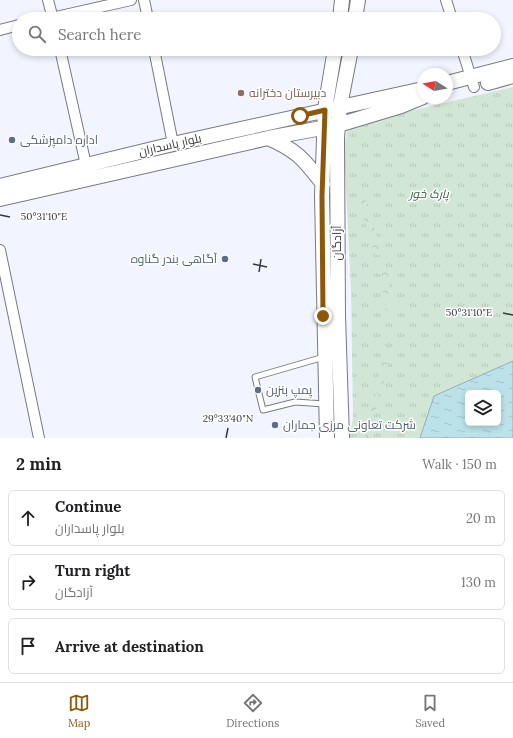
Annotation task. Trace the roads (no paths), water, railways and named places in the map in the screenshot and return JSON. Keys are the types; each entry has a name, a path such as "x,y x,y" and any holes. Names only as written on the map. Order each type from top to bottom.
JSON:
{"main road":[{"path":"341,12 342,0"},
{"path":"357,12 358,0"},
{"name":"آزادگان","path":"327,438 323,184 324,128 325,110 334,56"},
{"name":"آزادگان","path":"342,438 338,316 338,125 350,56"},
{"path":"453,90 513,66"},
{"path":"453,83 473,82 513,76"},
{"name":"بلوار پاسداران","path":"0,186 194,139 417,89"},
{"name":"بلوار پاسداران","path":"0,199 268,138 338,125 401,106 417,99"},
{"path":"268,138 287,146 302,157 323,184"},
{"path":"194,139 198,154"}],"street":[{"path":"48,0 50,12"},
{"path":"80,12 131,0"},
{"path":"144,0 147,12"},
{"path":"446,0 450,12"},
{"path":"0,30 12,27"},
{"path":"62,56 86,165"},
{"path":"155,56 173,144"},
{"path":"464,56 473,82"},
{"path":"0,250 40,438"}],"lane":[{"path":"325,357 255,377 263,410 295,402 326,404"}],"water":[{"path":"513,361 513,438 420,438 434,396"}],"place":[{"name":"دبیرستان دخترانه","path":"241,93"},
{"name":"اداره دامپزشکی","path":"12,140"},
{"name":"آگاهی بندر گناوه","path":"225,259"},
{"name":"پمپ بنزین","path":"258,390"},
{"name":"شرکت تعاونی مرزی جماران","path":"275,425"}],"park label":[{"name":"پارک خور","path":"429,194"}]}
